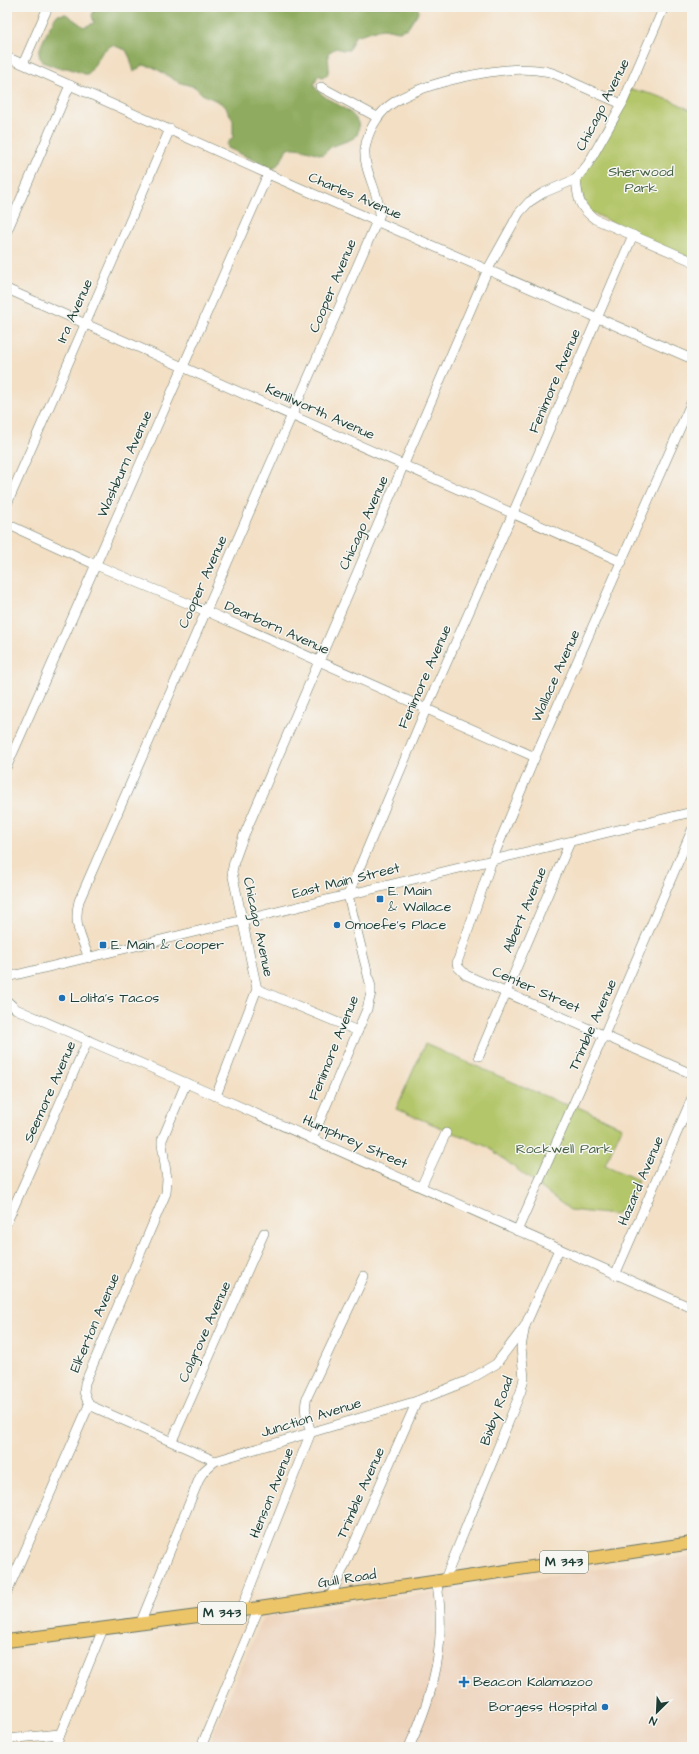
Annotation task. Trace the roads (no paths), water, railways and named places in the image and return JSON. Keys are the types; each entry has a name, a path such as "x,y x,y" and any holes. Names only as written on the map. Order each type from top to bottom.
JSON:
{"main road":[{"name":"Gull Road","path":"7,1641 259,1608 692,1543"}],"street":[{"path":"24,64 48,7"},
{"name":"Chicago Avenue","path":"216,1096 257,989 233,877 234,862 488,269 519,213 529,202 536,197 576,178 588,164 622,104 664,7"},
{"name":"Charles Avenue","path":"7,57 268,174 692,359"},
{"path":"321,87 378,117 390,105 415,92 447,82 502,70 546,71 622,104"},
{"path":"7,231 70,85"},
{"name":"Cooper Avenue","path":"89,958 77,927 76,913 79,901 380,214 380,205 367,167 365,148 378,117"},
{"name":"Ira Avenue","path":"7,504 170,130"},
{"name":"Washburn Avenue","path":"8,762 268,174"},
{"path":"576,178 578,199 581,207 594,218 692,261"},
{"name":"Fenimore Avenue","path":"312,1139 367,1009 371,993 371,987 348,895 426,709 513,513 633,235"},
{"name":"Kenilworth Avenue","path":"7,289 292,416 405,464 622,562"},
{"name":"Wallace Avenue","path":"458,968 457,960 492,860 535,757 692,401"},
{"name":"Dearborn Avenue","path":"7,524 96,565 206,611 535,757"},
{"name":"East Main Street","path":"7,977 692,812"},
{"name":"Trimble Avenue","path":"517,1230 604,1035 692,830"},
{"name":"Albert Avenue","path":"479,1056 570,842"},
{"name":"Center Street","path":"458,968 466,975 692,1074"},
{"path":"257,989 358,1031"},
{"name":"Humphrey Street","path":"7,1001 16,1009 216,1096 692,1308"},
{"name":"Seemore Avenue","path":"7,1222 88,1040"},
{"name":"Elkerton Avenue","path":"89,1405 84,1392 85,1383 166,1193 167,1178 162,1140 186,1083"},
{"name":"Hazard Avenue","path":"616,1275 692,1098"},
{"path":"421,1187 446,1133"},
{"name":"Colgrove Avenue","path":"172,1441 264,1233"},
{"name":"Bixby Road","path":"440,1580 521,1392 524,1378 521,1347 526,1326 559,1249"},
{"path":"311,1432 305,1414 307,1397 364,1276"},
{"name":"Junction Avenue","path":"215,1461 417,1401 467,1382 496,1364 526,1326"},
{"name":"Trimble Avenue","path":"331,1596 417,1401"},
{"path":"7,1592 89,1405 215,1461 208,1466 200,1477 140,1624"},
{"name":"Henson Avenue","path":"241,1610 311,1432"},
{"path":"409,1747 427,1701 437,1666 442,1616 440,1580"},
{"path":"201,1747 259,1608"},
{"path":"55,1747 103,1629"},
{"path":"7,1739 60,1734"}],"place":[{"name":"E. Main & Wallace","path":"380,899"},
{"name":"Omoefe's Place","path":"337,925"},
{"name":"E. Main & Cooper","path":"103,945"},
{"name":"Lolita's Tacos","path":"62,998"},
{"name":"Beacon Kalamazoo","path":"464,1682"},
{"name":"Borgess Hospital","path":"605,1707"}],"park label":[{"name":"Sherwood Park","path":"641,180"},
{"name":"Rockwell Park","path":"564,1149"}]}
